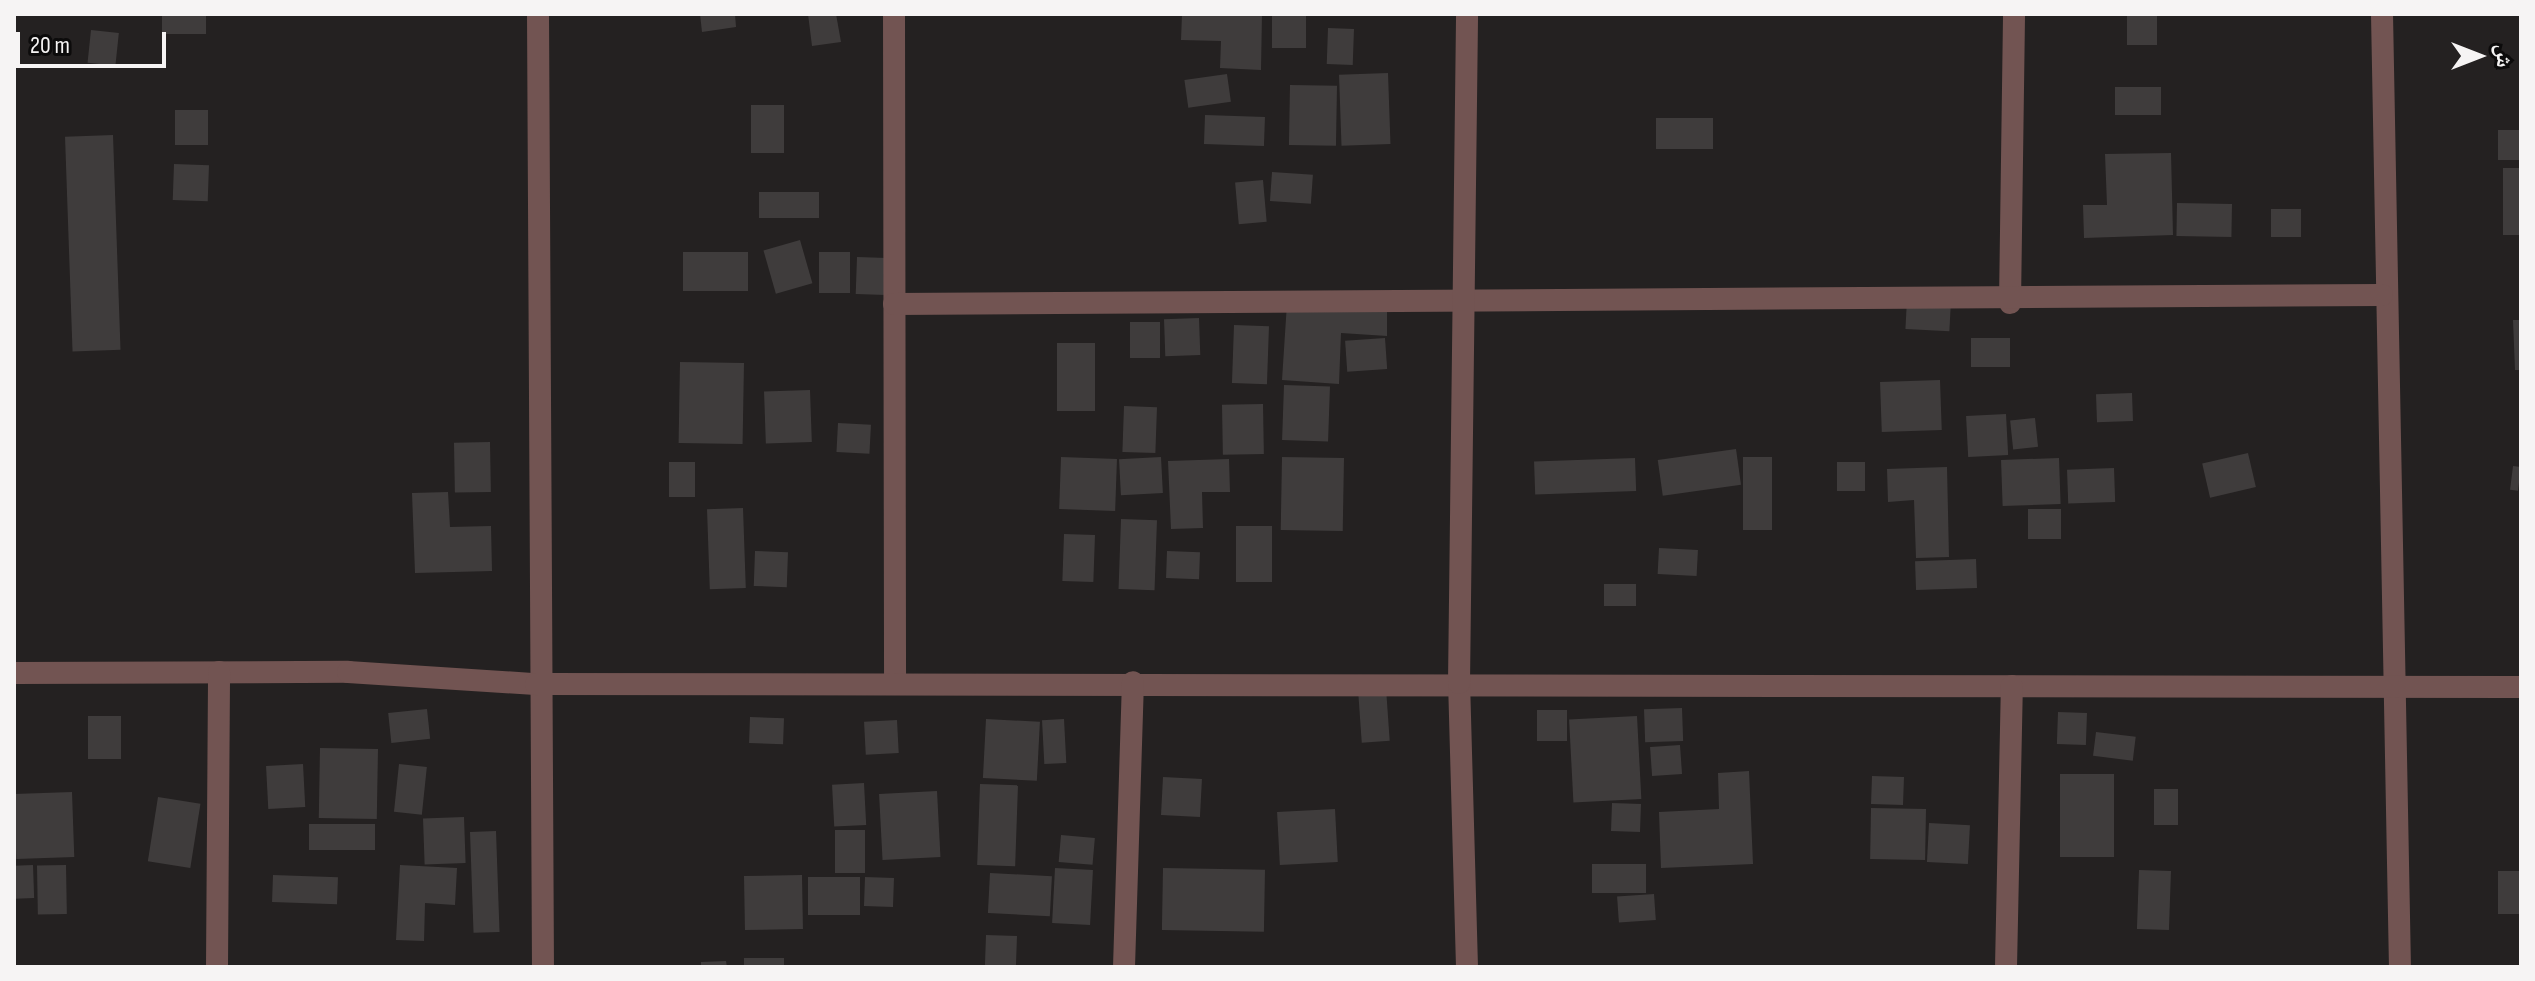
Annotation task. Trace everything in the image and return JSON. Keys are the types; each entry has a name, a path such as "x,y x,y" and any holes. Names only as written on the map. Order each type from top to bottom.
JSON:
{"street":[{"path":"538,14 536,684 543,967"},
{"path":"894,14 895,680"},
{"path":"1467,14 1468,302 1459,683 1467,967"},
{"path":"2010,303 2014,14"},
{"path":"2382,14 2382,295 2400,967"},
{"path":"894,304 2010,303 2382,295"},
{"path":"217,967 219,672"},
{"path":"14,673 219,672 536,684 895,680 2521,687"},
{"path":"1124,967 1133,682"},
{"path":"2006,967 2012,686"}],"building":[{"path":"162,14 206,14 206,34 162,34"},
{"path":"700,14 735,14 736,27 702,32"},
{"path":"808,14 836,14 841,42 812,46"},
{"path":"1182,14 1262,14 1261,70 1220,68 1221,41 1181,40"},
{"path":"1272,14 1306,14 1306,48 1272,48"},
{"path":"2127,14 2157,14 2157,45 2127,45"},
{"path":"1328,28 1354,29 1353,65 1327,64"},
{"path":"91,30 119,33 115,66 88,63"},
{"path":"1388,73 1390,144 1342,146 1339,75"},
{"path":"1227,74 1231,102 1188,108 1184,80"},
{"path":"1290,85 1337,86 1336,146 1289,145"},
{"path":"2115,87 2161,87 2161,115 2115,115"},
{"path":"751,105 784,105 784,153 751,153"},
{"path":"175,110 208,110 208,145 175,145"},
{"path":"1205,115 1265,117 1264,146 1204,144"},
{"path":"1656,118 1713,118 1713,149 1656,149"},
{"path":"2498,130 2521,130 2521,160 2498,160"},
{"path":"113,135 121,350 73,352 65,137"},
{"path":"2171,153 2173,235 2084,238 2083,205 2107,205 2105,154"},
{"path":"174,164 209,165 208,201 173,200"},
{"path":"2503,168 2521,168 2521,235 2503,235"},
{"path":"1272,172 1313,175 1311,204 1270,201"},
{"path":"1263,180 1267,222 1239,224 1235,182"},
{"path":"759,192 819,192 819,218 759,218"},
{"path":"2177,203 2232,204 2231,237 2176,236"},
{"path":"2271,209 2301,209 2301,237 2271,237"},
{"path":"800,240 812,283 776,294 763,250"},
{"path":"683,252 748,252 748,291 683,291"},
{"path":"819,252 850,252 850,293 819,293"},
{"path":"857,257 887,258 886,295 856,294"},
{"path":"1907,299 1951,301 1949,331 1905,329"},
{"path":"1287,303 1387,308 1387,336 1341,333 1339,384 1282,380"},
{"path":"1199,318 1200,355 1165,356 1164,319"},
{"path":"2513,320 2521,320 2521,370 2515,370"},
{"path":"1130,322 1160,322 1160,358 1130,358"},
{"path":"1234,325 1269,326 1267,384 1232,383"},
{"path":"1385,338 1387,369 1347,372 1345,341"},
{"path":"1971,338 2010,338 2010,367 1971,367"},
{"path":"1057,343 1095,343 1095,411 1057,411"},
{"path":"680,362 744,363 743,444 679,443"},
{"path":"1940,380 1942,430 1882,432 1880,382"},
{"path":"1284,385 1330,387 1328,442 1282,440"},
{"path":"810,390 812,442 766,444 764,392"},
{"path":"2132,393 2133,421 2097,422 2096,394"},
{"path":"1263,404 1264,454 1223,455 1222,405"},
{"path":"1124,406 1157,407 1155,453 1122,452"},
{"path":"2006,414 2008,455 1968,457 1966,416"},
{"path":"2035,418 2038,447 2013,449 2010,421"},
{"path":"838,423 871,425 869,454 836,452"},
{"path":"490,442 491,492 455,493 454,443"},
{"path":"1736,449 1741,485 1663,496 1658,460"},
{"path":"2248,453 2256,487 2210,498 2202,464"},
{"path":"1061,457 1117,459 1115,511 1059,509"},
{"path":"1161,457 1163,493 1121,495 1119,459"},
{"path":"1282,457 1344,458 1343,531 1281,530"},
{"path":"1743,457 1772,457 1772,530 1743,530"},
{"path":"1635,458 1636,491 1535,495 1534,462"},
{"path":"2059,458 2061,504 2003,506 2001,460"},
{"path":"1229,459 1230,492 1202,492 1203,528 1171,529 1168,461"},
{"path":"669,462 695,462 695,497 669,497"},
{"path":"1837,462 1865,462 1865,491 1837,491"},
{"path":"2513,466 2521,467 2518,491 2510,490"},
{"path":"1947,467 1949,557 1916,558 1914,500 1888,502 1887,469"},
{"path":"2114,468 2115,502 2068,504 2067,470"},
{"path":"448,492 450,527 491,526 492,571 415,573 412,493"},
{"path":"743,508 746,588 710,589 707,509"},
{"path":"2028,509 2061,509 2061,539 2028,539"},
{"path":"1121,519 1157,520 1155,590 1119,589"},
{"path":"1236,526 1272,526 1272,582 1236,582"},
{"path":"1064,534 1095,535 1093,582 1062,581"},
{"path":"1659,548 1698,550 1697,576 1658,574"},
{"path":"755,551 788,552 787,587 754,586"},
{"path":"1167,551 1200,552 1199,579 1166,578"},
{"path":"1976,559 1977,588 1916,590 1915,561"},
{"path":"1604,584 1636,584 1636,606 1604,606"},
{"path":"1386,688 1390,741 1362,743 1358,690"},
{"path":"1682,708 1683,741 1645,742 1644,709"},
{"path":"427,709 430,739 391,743 388,713"},
{"path":"1537,710 1567,710 1567,741 1537,741"},
{"path":"2058,712 2087,713 2086,745 2057,744"},
{"path":"88,716 121,716 121,759 88,759"},
{"path":"1637,716 1641,799 1573,802 1569,720"},
{"path":"750,717 784,718 783,744 749,743"},
{"path":"986,719 1040,722 1037,781 983,778"},
{"path":"1064,719 1066,763 1044,764 1042,720"},
{"path":"897,720 899,753 866,755 864,722"},
{"path":"2096,732 2136,737 2133,761 2093,756"},
{"path":"1680,745 1682,774 1652,776 1650,747"},
{"path":"320,748 378,749 377,819 319,818"},
{"path":"303,764 305,807 268,809 266,766"},
{"path":"399,764 427,767 422,815 394,812"},
{"path":"1749,771 1753,864 1661,868 1659,812 1719,809 1718,773"},
{"path":"2060,774 2114,774 2114,857 2060,857"},
{"path":"1872,776 1904,777 1903,805 1871,804"},
{"path":"1163,777 1202,779 1200,817 1161,815"},
{"path":"864,783 866,825 834,827 832,785"},
{"path":"980,784 1018,785 1015,866 977,865"},
{"path":"2154,789 2178,789 2178,825 2154,825"},
{"path":"937,791 940,857 883,860 879,794"},
{"path":"72,792 74,857 16,859 14,794"},
{"path":"158,797 200,804 190,868 148,861"},
{"path":"1612,803 1641,804 1640,832 1611,831"},
{"path":"1871,808 1926,809 1925,860 1870,859"},
{"path":"1335,809 1338,862 1280,865 1277,812"},
{"path":"464,817 466,863 425,864 423,818"},
{"path":"1929,823 1970,825 1968,864 1927,862"},
{"path":"309,824 375,824 375,850 309,850"},
{"path":"835,830 865,830 865,873 835,873"},
{"path":"496,831 500,932 474,933 470,832"},
{"path":"1061,835 1095,838 1093,865 1059,862"},
{"path":"1592,864 1646,864 1646,893 1592,893"},
{"path":"33,865 34,898 15,899 14,866"},
{"path":"66,865 67,914 38,914 37,866"},
{"path":"400,865 457,868 455,905 425,903 424,941 396,940"},
{"path":"1055,868 1093,870 1090,925 1052,923"},
{"path":"1163,868 1265,870 1264,932 1162,930"},
{"path":"2139,870 2171,871 2169,930 2137,929"},
{"path":"2498,871 2521,871 2521,914 2498,914"},
{"path":"990,873 1052,876 1050,916 988,913"},
{"path":"273,875 338,877 337,904 272,902"},
{"path":"802,875 803,929 745,930 744,876"},
{"path":"808,877 860,877 860,915 808,915"},
{"path":"865,877 894,878 893,907 864,906"},
{"path":"1654,894 1656,920 1619,923 1617,897"},
{"path":"986,935 1017,936 1016,967 985,967"},
{"path":"744,958 784,958 784,967 744,967"},
{"path":"726,961 727,967 701,967 701,962"}]}
